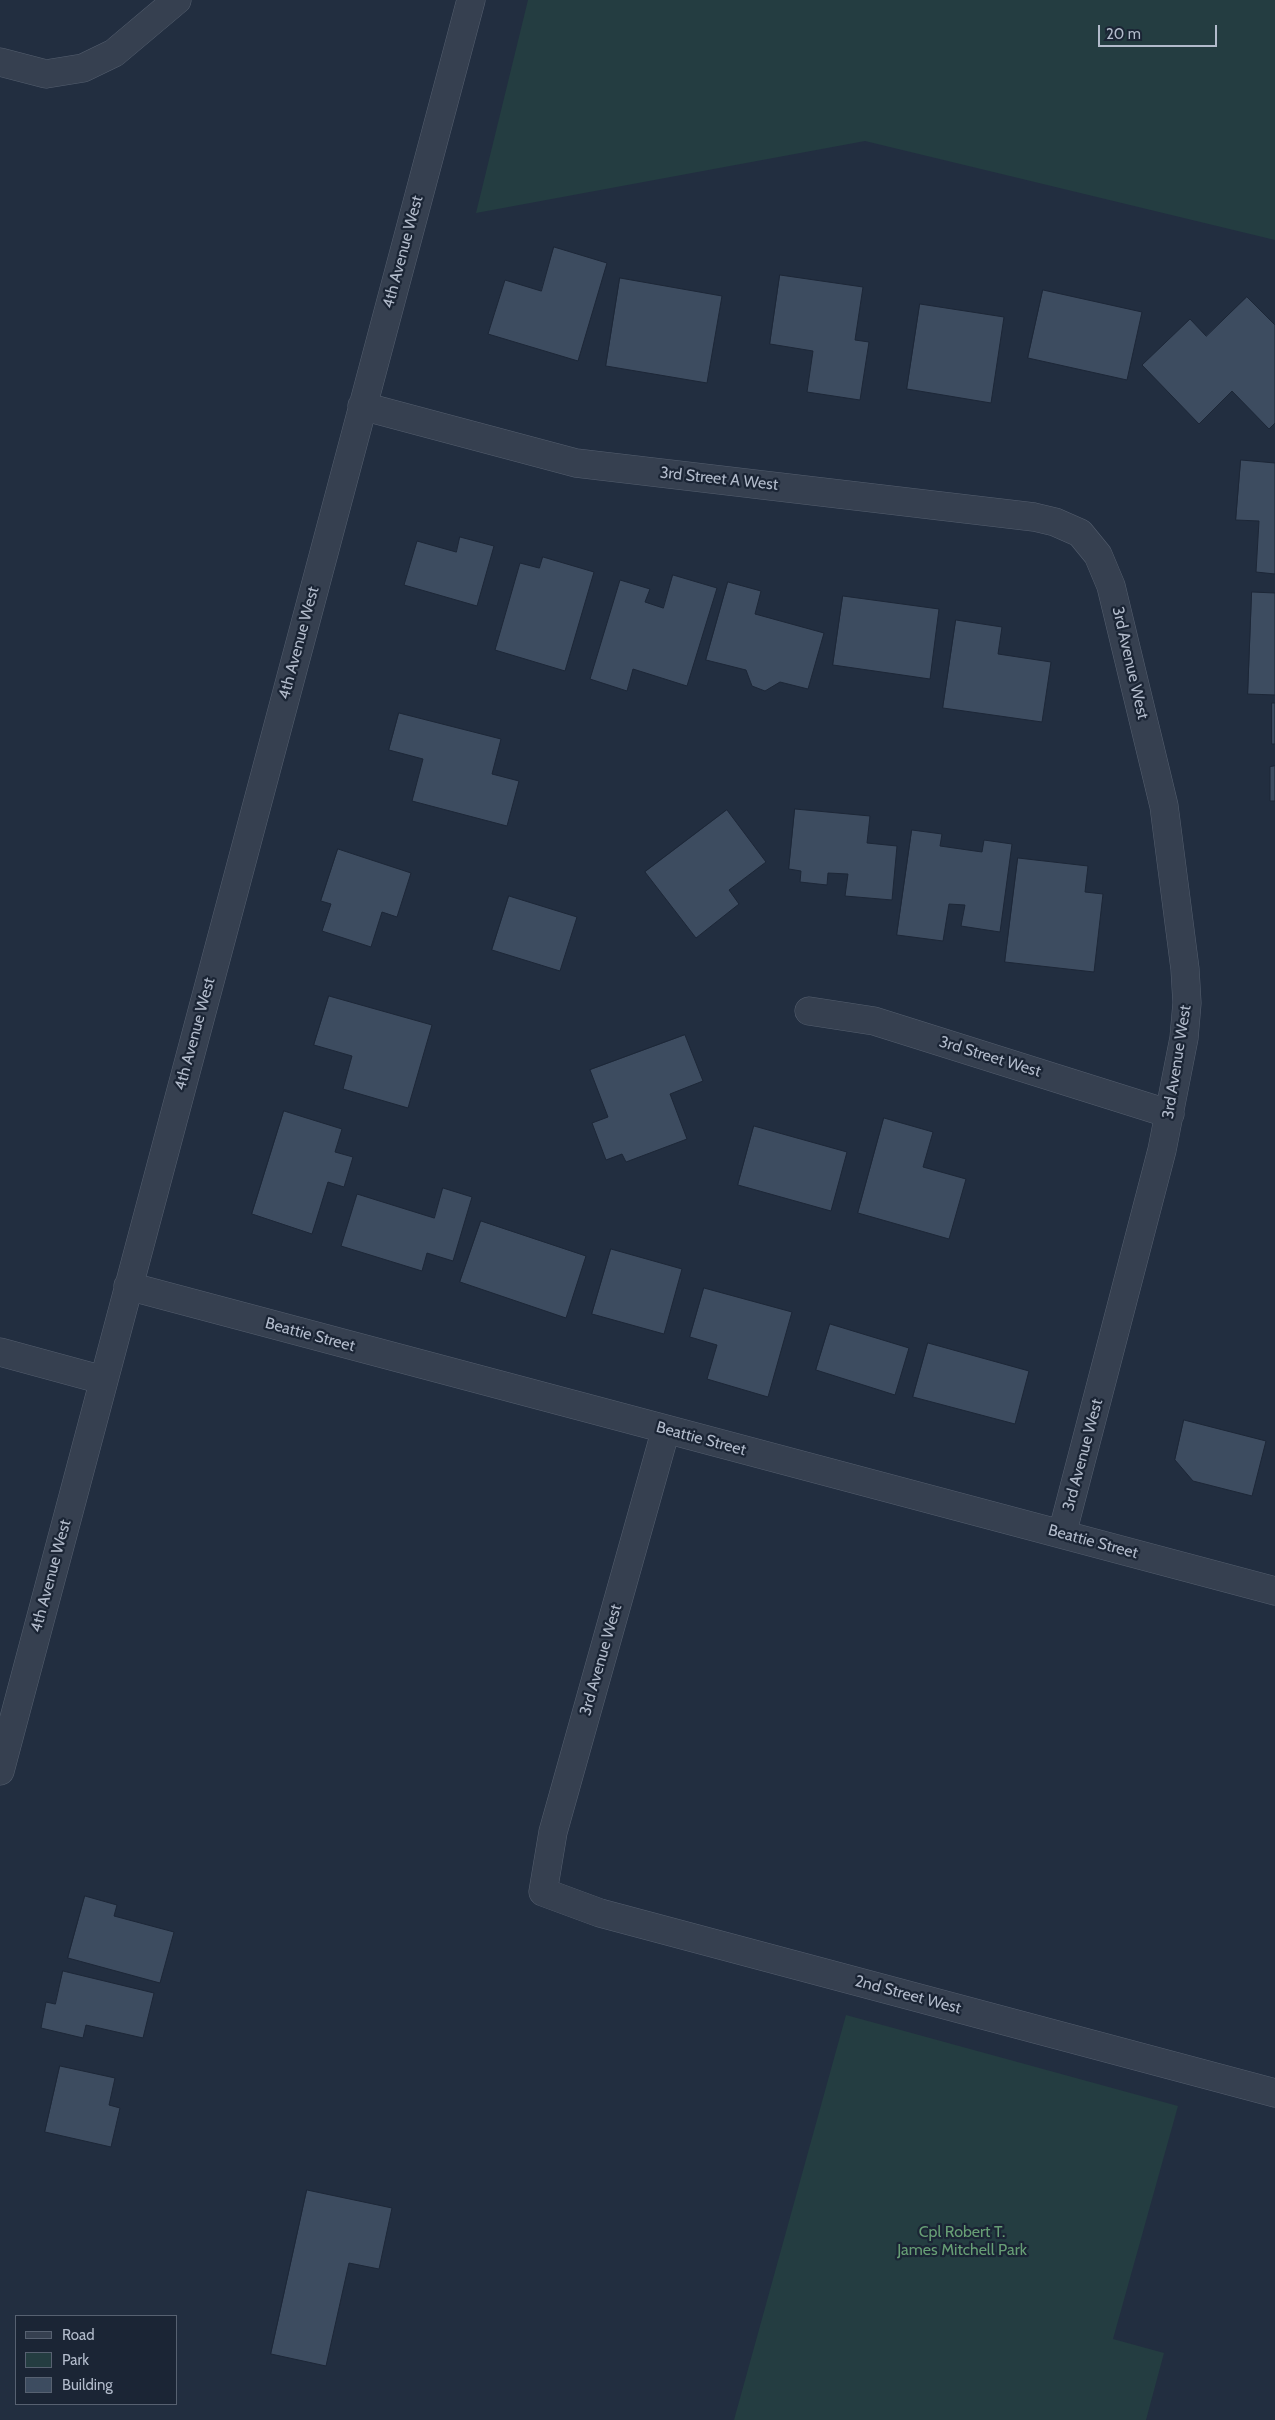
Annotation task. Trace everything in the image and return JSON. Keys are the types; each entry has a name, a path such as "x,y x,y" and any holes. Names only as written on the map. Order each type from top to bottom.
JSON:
{"street":[{"path":"0,62 46,74 83,68 114,53 177,0"},
{"name":"4th Avenue West","path":"0,1771 471,0"},
{"name":"3rd Street A West","path":"362,406 576,463 1011,512 1055,522 1080,533"},
{"name":"3rd Avenue West","path":"1062,1534 1170,1114 1184,1038 1187,1003 1164,806 1117,605 1098,555 1080,533"},
{"name":"3rd Street West","path":"809,1011 874,1021 1170,1114"},
{"name":"Beattie Street","path":"128,1286 1275,1591"},
{"path":"0,1352 103,1380"},
{"name":"3rd Avenue West","path":"543,1892 552,1832 666,1429"},
{"name":"2nd Street West","path":"543,1892 600,1913 1275,2093"}],"green space":[{"path":"528,0 1275,0 1275,240 865,141 476,213"},
{"name":"Cpl Robert T. James Mitchell Park","path":"846,2015 1178,2106 1113,2339 1164,2353 1146,2420 734,2420"}],"building":[{"path":"554,247 607,263 578,361 488,334 505,280 541,291"},
{"path":"780,275 863,287 855,340 869,342 860,400 807,392 813,351 770,344"},
{"path":"620,278 722,296 707,383 606,366"},
{"path":"1043,290 1142,312 1127,380 1028,358"},
{"path":"1247,297 1275,325 1275,423 1269,429 1232,391 1199,424 1142,365 1190,319 1206,336"},
{"path":"920,304 1004,317 991,403 907,389"},
{"path":"1241,460 1275,463 1275,574 1256,572 1259,521 1236,520"},
{"path":"460,537 494,546 477,606 404,585 417,541 456,552"},
{"path":"543,557 594,572 565,671 495,650 520,563 539,568"},
{"path":"673,575 717,588 687,686 633,669 627,691 590,679 620,580 650,589 645,602 663,608"},
{"path":"728,582 761,591 755,614 824,633 808,689 780,682 765,691 752,686 746,670 706,660"},
{"path":"1252,592 1275,593 1275,695 1248,694"},
{"path":"843,596 939,609 930,679 833,665"},
{"path":"956,620 1002,627 998,654 1051,662 1042,722 943,708"},
{"path":"1272,703 1275,703 1275,744 1272,744"},
{"path":"399,713 501,739 492,774 519,781 507,826 412,801 423,759 389,750"},
{"path":"1275,766 1275,801 1270,801 1270,767"},
{"path":"795,809 870,816 867,843 897,846 892,900 845,896 848,874 828,873 827,885 800,882 801,871 789,869"},
{"path":"727,810 766,862 729,890 739,904 696,938 645,872"},
{"path":"912,830 942,834 940,846 982,852 984,840 1012,844 1000,932 961,926 965,905 949,904 943,941 897,935"},
{"path":"338,849 411,873 397,917 382,912 371,947 322,931 331,904 321,901"},
{"path":"1018,858 1088,866 1085,892 1103,894 1094,972 1005,962"},
{"path":"509,896 577,917 560,971 492,950"},
{"path":"329,996 432,1025 408,1108 343,1089 352,1056 314,1045"},
{"path":"685,1035 703,1081 670,1094 687,1139 626,1162 622,1154 606,1160 592,1123 608,1117 590,1070"},
{"path":"284,1111 342,1129 335,1152 353,1157 344,1187 328,1182 312,1234 252,1214"},
{"path":"884,1118 933,1132 923,1167 966,1179 949,1239 858,1213"},
{"path":"754,1126 847,1152 831,1211 738,1185"},
{"path":"443,1188 472,1197 453,1261 427,1253 422,1271 341,1246 357,1194 434,1218"},
{"path":"481,1221 586,1256 566,1318 460,1282"},
{"path":"611,1249 682,1269 664,1334 592,1314"},
{"path":"704,1288 792,1312 768,1397 707,1379 717,1345 690,1337"},
{"path":"830,1324 909,1348 895,1395 816,1370"},
{"path":"928,1343 1029,1371 1015,1424 913,1397"},
{"path":"1184,1420 1266,1441 1252,1496 1193,1481 1175,1460"},
{"path":"85,1896 117,1905 114,1916 174,1932 160,1983 68,1958"},
{"path":"63,1971 154,1993 143,2038 86,2025 83,2038 41,2028 46,2002 55,2004"},
{"path":"60,2066 115,2078 109,2105 120,2108 111,2147 45,2132"},
{"path":"307,2190 392,2208 379,2269 349,2263 326,2366 271,2354"}]}
